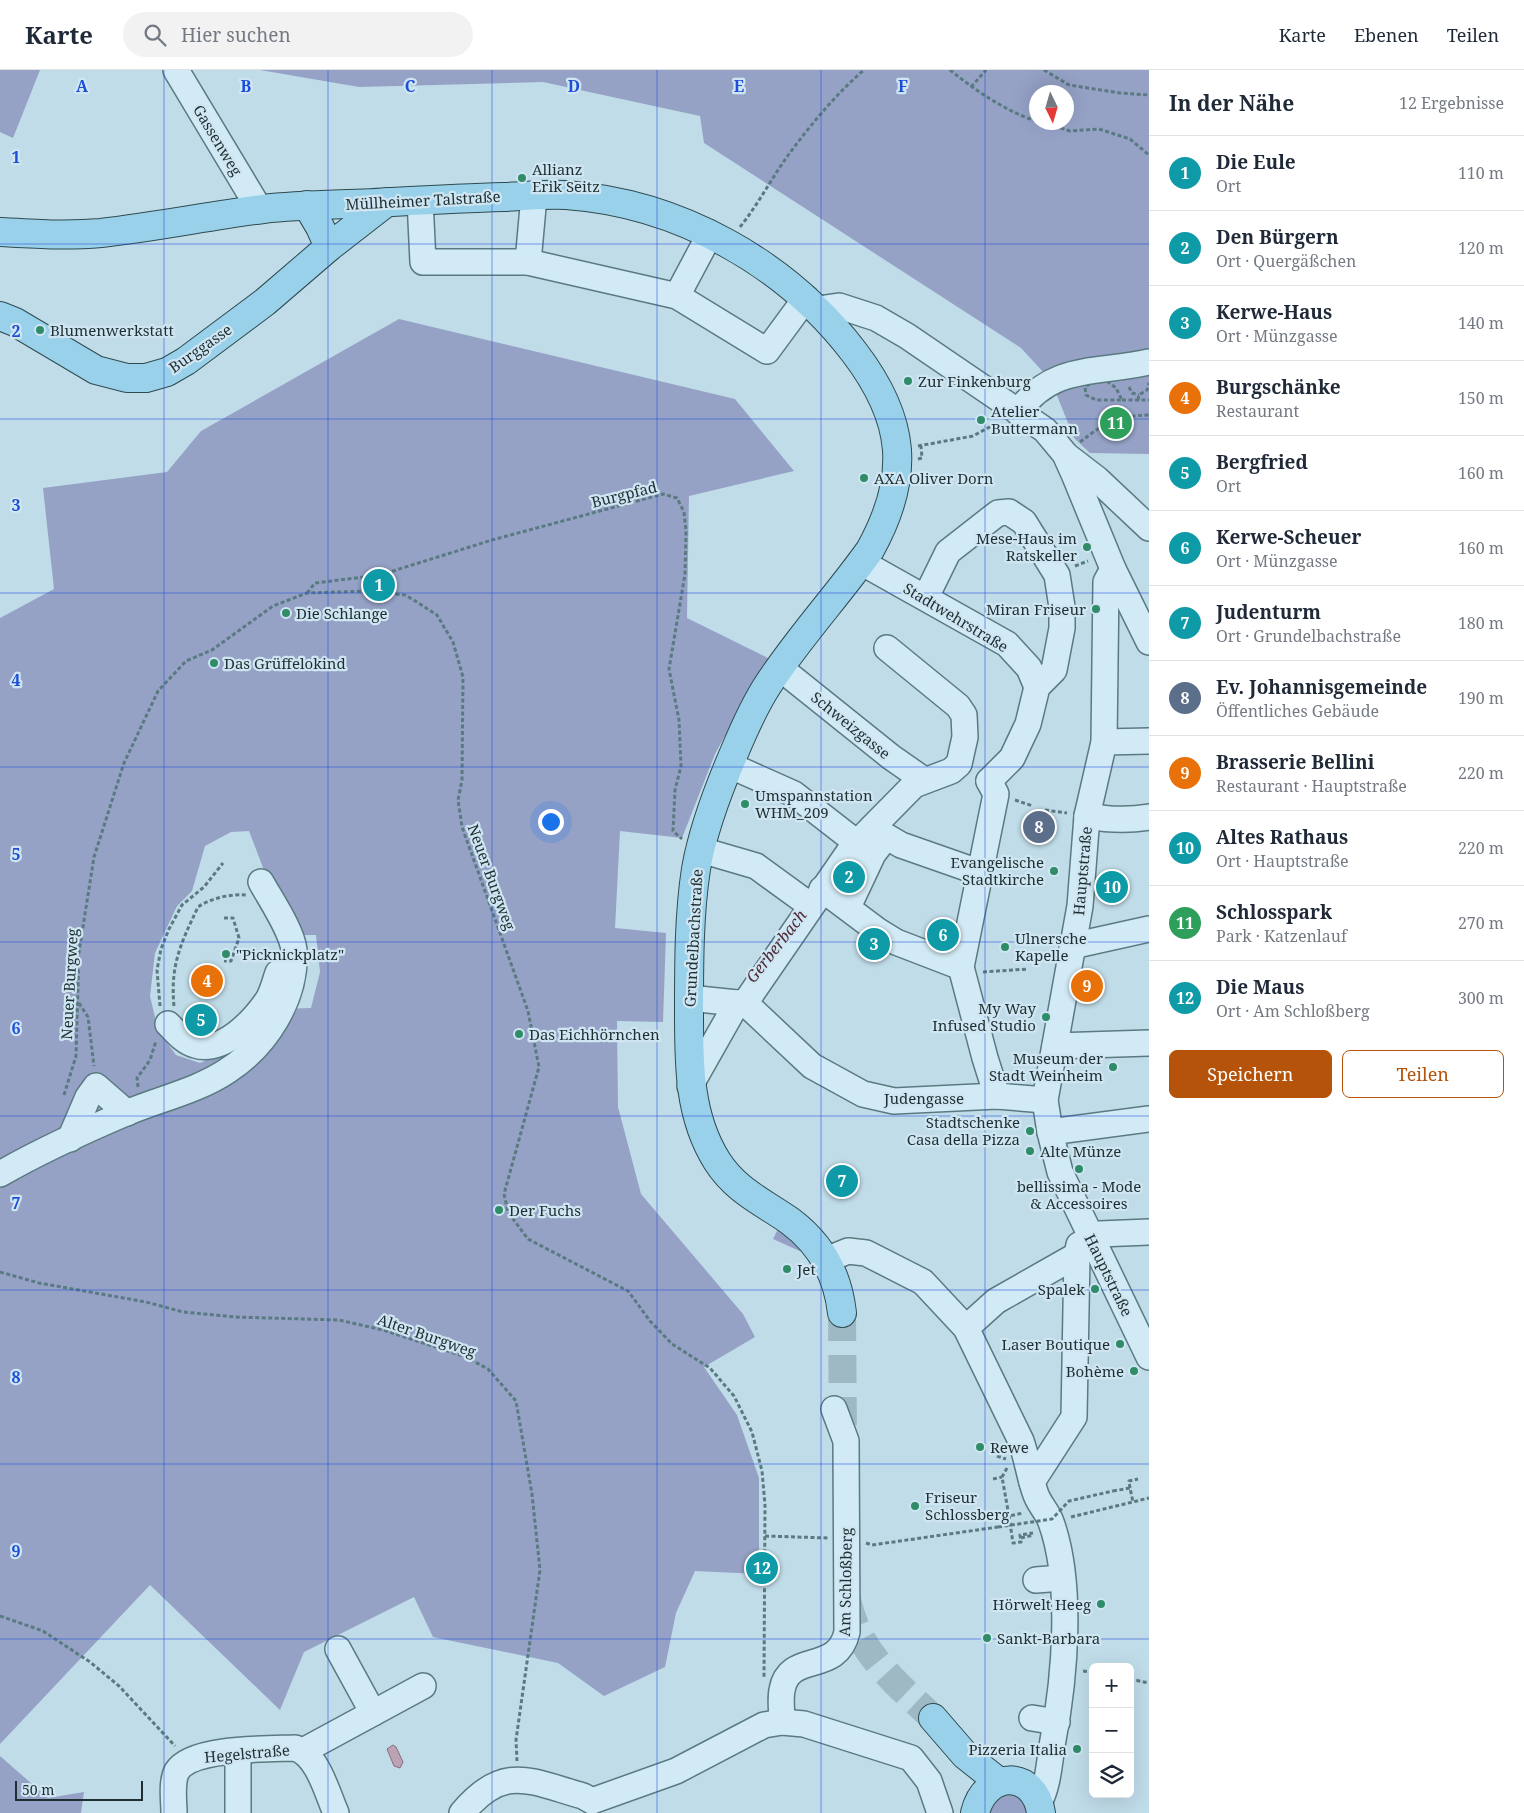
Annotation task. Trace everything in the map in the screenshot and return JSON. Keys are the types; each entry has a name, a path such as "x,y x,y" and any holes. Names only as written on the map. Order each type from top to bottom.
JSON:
{"main road":[{"name":"Müllheimer Talstraße","path":"0,232 57,235 102,232 260,210 306,206 565,195 615,203 672,219 718,238 764,265 812,304"},
{"name":"Burggasse","path":"0,316 15,322 96,370 127,378 146,378 167,372 186,361 265,302 329,247 387,202"},
{"path":"306,206 320,226 329,247"},
{"name":"Grundelbachstraße","path":"812,304 840,334 873,380 887,408 894,434 897,464 893,498 879,534 861,562 780,668 749,720 713,804 700,850 694,891 689,998 690,1086 701,1128 720,1166 737,1187 748,1196 798,1228 826,1260 837,1282 842,1313"},
{"path":"933,1718 1005,1800"}],"street":[{"name":"Gassenweg","path":"176,70 260,210"},
{"path":"528,262 534,196"},
{"path":"420,200 422,262 528,262 677,296 767,351 812,304 839,306 876,318 907,336 1045,430 1065,454 1097,479 1149,528"},
{"path":"677,296 718,238"},
{"path":"1018,412 1027,398 1051,382 1072,373 1149,362"},
{"path":"1065,454 1110,560 1145,634 1107,632"},
{"path":"926,597 948,552 998,513 1009,512 1024,522 1057,575 1062,607 1057,660 1054,670 1037,687 1028,724 1012,758 989,781"},
{"name":"Hauptstraße","path":"1110,560 1106,582 1107,632 1104,742 1087,816 1080,906 1046,1100 1050,1132 1060,1172 1084,1246 1149,1357"},
{"name":"Stadtwehrstraße","path":"861,562 1007,644 1028,668 1037,687"},
{"path":"690,1086 741,1003 817,898 914,785 951,771 959,764 965,737 964,715 958,706 887,648"},
{"name":"Schweizgasse","path":"780,668 891,757 924,780"},
{"path":"1104,742 1149,741"},
{"path":"959,764 989,781 996,794 981,872 969,970 984,1058 997,1096"},
{"path":"729,765 794,794 872,836 981,872"},
{"path":"1087,816 1108,820 1131,821 1149,817"},
{"path":"848,907 873,854 872,836"},
{"path":"700,850 756,866 817,898 848,907 878,931 896,942 969,970"},
{"path":"0,1174 133,1104 213,1078 228,1071 254,1047 277,1019 289,994 294,950 284,926 256,889"},
{"path":"166,1025 184,1040 197,1046 223,1042 243,1028 268,1000 278,971 278,945 284,926"},
{"path":"1072,946 1149,929"},
{"path":"689,998 741,1003"},
{"name":"Judengasse","path":"741,1003 812,1066 863,1094 877,1099 914,1101 997,1096 1046,1100"},
{"path":"1055,1046 1149,1043"},
{"path":"70,1138 88,1097 96,1086 133,1104"},
{"path":"1050,1132 1149,1119"},
{"path":"966,1328 996,1301 1084,1246 1099,1234 1149,1232"},
{"path":"1032,1482 1074,1417 1084,1246"},
{"path":"462,1813 476,1796 501,1782 518,1779 583,1796 589,1807 676,1771 764,1725 782,1722 804,1724 904,1754 911,1758 924,1772 934,1809 1005,1800 1039,1776 1049,1765 1057,1722 1064,1636 1062,1572 1053,1523 1035,1494 1027,1457 1013,1425 966,1328 923,1282 866,1253 848,1251 826,1260"},
{"name":"Am Schloßberg","path":"782,1722 782,1689 788,1676 797,1668 827,1659 836,1654 842,1648 847,1632 845,1538 846,1441 834,1409"},
{"path":"1036,1580 1062,1572"},
{"path":"338,1649 373,1713"},
{"name":"Hegelstraße","path":"174,1813 174,1779 176,1773 188,1761 207,1755 283,1748 303,1751 423,1686"},
{"path":"1032,1718 1057,1722"},
{"name":"Hegelstraße","path":"303,1751 314,1765 336,1813"},
{"path":"238,1752 238,1813"}],"path":[{"path":"718,238 758,204 791,150 836,98 864,70"},
{"path":"950,70 971,87 1007,108 1029,118"},
{"path":"971,87 986,70"},
{"path":"1044,70 1069,85 1149,95"},
{"path":"1067,130 1099,129 1130,139 1149,155"},
{"path":"1122,400 1116,388 1107,381 1092,382 1085,388 1086,395 1096,400 1122,400 1138,400 1149,400"},
{"path":"1138,400 1139,395"},
{"path":"922,458 921,446 973,436 1018,412"},
{"path":"1094,431 1106,422 1131,415 1149,415"},
{"name":"Burgpfad","path":"306,593 315,583 380,575 494,540 663,494 677,498 684,512 686,531 685,574 669,668 679,720 681,766 675,790 674,806"},
{"path":"1057,575 1110,560"},
{"name":"Neuer Burgweg","path":"62,1102 76,1056 79,952 94,857 124,763 158,691 186,661 212,650 273,606 306,593 370,591 405,595 437,615 453,642 463,677 462,780 458,800 462,828 528,1011 539,1067 504,1194 508,1212 528,1239 628,1291 650,1321 672,1344 710,1368 734,1396 752,1432 762,1471 765,1536 764,1686"},
{"path":"166,1025 157,970 161,949 182,905 204,887 223,863"},
{"path":"133,1104 137,1078 150,1060 166,1025 173,995 174,967 181,942 198,907 205,902 256,889"},
{"path":"224,918 233,918 239,938 231,961 224,961"},
{"path":"969,970 1028,969"},
{"path":"211,977 223,976"},
{"path":"79,1002 88,1017 96,1086"},
{"name":"Alter Burgweg","path":"0,1272 39,1283 146,1302 183,1312 235,1317 339,1320 383,1330 466,1357 488,1369 516,1401 532,1494 540,1570 516,1740 518,1779"},
{"path":"993,1479 1002,1477"},
{"path":"1133,1502 1129,1481 1138,1479"},
{"path":"845,1538 855,1538 872,1545 1052,1519 1069,1501 1130,1488"},
{"path":"1009,1516 1013,1543 1021,1542 1020,1535 1053,1523 1149,1498"},
{"path":"765,1536 814,1538"},
{"path":"1021,1538 1029,1537"},
{"path":"0,1616 43,1631 90,1662 119,1686 188,1761"},
{"path":"1134,1680 1149,1683"}],"shaded area":[{"path":"0,70 40,70 13,138 0,132"},
{"path":"260,70 1149,70 1149,454 1090,453 1074,438 1056,393 1045,374 1021,348 704,143 700,116 543,82 359,87"},
{"path":"399,319 735,399 794,471 689,496 687,618 768,658 715,754 682,838 620,831 615,928 666,933 663,1022 617,1021 618,1107 641,1194 743,1314 755,1337 704,1367 737,1415 759,1478 759,1574 695,1571 676,1613 665,1667 604,1696 558,1663 433,1637 414,1597 304,1652 280,1710 150,1585 0,1744 0,618 54,589 43,488 167,472 201,431","holes":["249,831 275,899 297,935 316,935 320,972 311,1008 278,1009 244,1043 200,1063 176,1055 158,1030 150,996 155,953 177,906 192,891 205,846 231,832"]},
{"path":"778,1229 784,1229 804,1253 773,1239"},
{"path":"393,1745 396,1747 403,1762 400,1768 394,1766 387,1749"},
{"path":"0,1756 48,1798 84,1792 81,1813 0,1813"},
{"path":"1000,1794 1018,1794 1030,1813 987,1813"}],"tunnel":[{"path":"842,1313 843,1437"},
{"path":"847,1600 860,1636 869,1652 892,1679 933,1718"}],"place":[{"name":"Allianz Erik Seitz","path":"522,178"},
{"name":"Blumenwerkstatt","path":"40,330"},
{"name":"Zur Finkenburg","path":"908,381"},
{"name":"Atelier Buttermann","path":"981,420"},
{"name":"Schlosspark","path":"1116,423"},
{"name":"AXA Oliver Dorn","path":"864,478"},
{"name":"Mese-Haus im Ratskeller","path":"1087,547"},
{"name":"Die Eule","path":"379,585"},
{"name":"Miran Friseur","path":"1096,609"},
{"name":"Die Schlange","path":"286,613"},
{"name":"Das Grüffelokind","path":"214,663"},
{"name":"Umspannstation WHM_209","path":"745,804"},
{"name":"Ev. Johannisgemeinde","path":"1039,827"},
{"name":"Evangelische Stadtkirche","path":"1054,871"},
{"name":"Den Bürgern","path":"849,877"},
{"name":"Altes Rathaus","path":"1112,887"},
{"name":"Kerwe-Scheuer","path":"943,935"},
{"name":"Kerwe-Haus","path":"874,944"},
{"name":"Ulnersche Kapelle","path":"1005,947"},
{"name":"\"Picknickplatz\"","path":"226,954"},
{"name":"Burgschänke","path":"207,981"},
{"name":"Brasserie Bellini","path":"1087,986"},
{"name":"My Way Infused Studio","path":"1046,1017"},
{"name":"Bergfried","path":"201,1020"},
{"name":"Das Eichhörnchen","path":"519,1034"},
{"name":"Museum der Stadt Weinheim","path":"1113,1067"},
{"name":"Stadtschenke Casa della Pizza","path":"1030,1131"},
{"name":"Alte Münze","path":"1030,1151"},
{"name":"bellissima - Mode & Accessoires","path":"1079,1169"},
{"name":"Judenturm","path":"842,1181"},
{"name":"Der Fuchs","path":"499,1210"},
{"name":"Jet","path":"787,1269"},
{"name":"Spalek","path":"1095,1289"},
{"name":"Laser Boutique","path":"1120,1344"},
{"name":"Bohème","path":"1134,1371"},
{"name":"Rewe","path":"980,1447"},
{"name":"Friseur Schlossberg","path":"915,1506"},
{"name":"Die Maus","path":"762,1568"},
{"name":"Hörwelt Heeg","path":"1101,1604"},
{"name":"Sankt-Barbara","path":"987,1638"},
{"name":"Pizzeria Italia","path":"1077,1749"}],"water label":[{"name":"Gerberbach","path":"776,946"}]}
